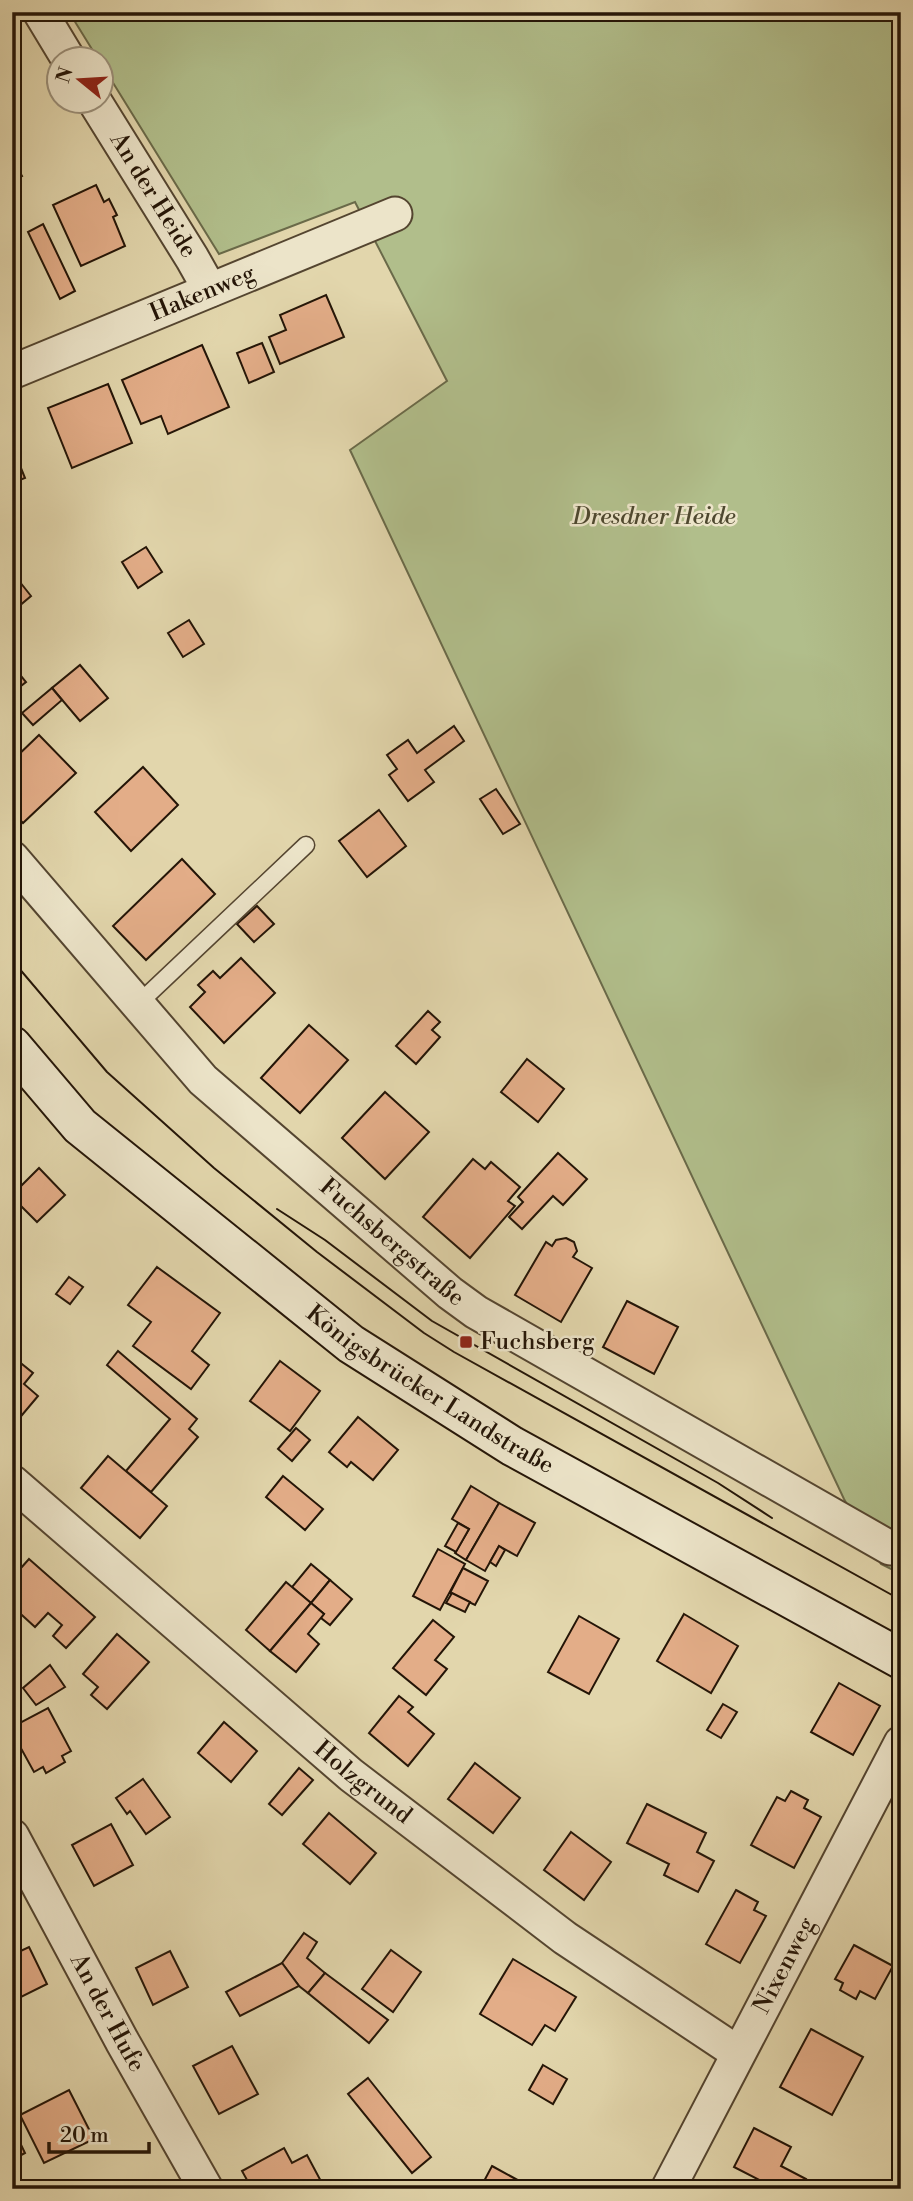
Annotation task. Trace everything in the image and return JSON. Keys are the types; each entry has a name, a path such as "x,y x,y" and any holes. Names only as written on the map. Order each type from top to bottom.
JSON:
{"main road":[{"name":"Königsbrücker Landstraße","path":"12,1046 80,1126 351,1344 512,1447 901,1659"}],"street":[{"path":"40,12 61,46"},
{"name":"An der Heide","path":"104,116 209,290"},
{"name":"Hakenweg","path":"12,372 395,214"},
{"name":"Fuchsbergstraße","path":"12,858 204,1080 450,1293 476,1312 890,1548"},
{"name":"Holzgrund","path":"12,1482 351,1775 565,1938 738,2053"},
{"name":"Nixenweg","path":"668,2189 901,1743"},
{"name":"An der Hufe","path":"12,1836 122,2042 206,2189"}],"lane":[{"path":"138,1004 306,845"}],"green space":[{"name":"Dresdner Heide","path":"69,12 901,12 901,1574 881,1564 844,1499 350,450 447,381 355,202 219,254 116,88 116,46 90,46"}],"building":[{"path":"12,158 22,176 12,181"},
{"path":"96,185 104,202 109,199 117,215 113,217 125,246 81,266 53,205"},
{"path":"43,224 75,291 60,299 28,232"},
{"path":"326,295 344,337 280,364 269,337 286,330 280,315"},
{"path":"262,343 274,372 249,383 237,353"},
{"path":"202,345 229,407 168,434 161,416 141,424 122,380"},
{"path":"108,384 132,443 72,468 48,408"},
{"path":"12,446 25,478 12,483"},
{"path":"146,547 162,572 138,588 122,562"},
{"path":"12,572 31,596 12,612"},
{"path":"189,620 204,644 183,657 168,633"},
{"path":"12,665 26,682 12,693"},
{"path":"80,665 108,698 80,721 52,688"},
{"path":"52,688 62,700 33,725 22,713"},
{"path":"454,726 464,741 425,770 434,782 408,801 389,775 397,769 387,755 408,740 417,753"},
{"path":"39,735 76,773 23,823 12,812 12,761"},
{"path":"143,767 178,805 131,851 95,812"},
{"path":"496,789 520,824 503,834 480,799"},
{"path":"379,810 406,846 367,877 339,841"},
{"path":"182,859 215,894 146,960 113,926"},
{"path":"257,906 274,924 254,942 237,924"},
{"path":"241,958 275,993 224,1043 190,1007 205,992 198,985 213,971 220,978"},
{"path":"428,1011 440,1022 432,1030 440,1037 416,1064 396,1046"},
{"path":"309,1025 348,1060 300,1113 261,1078"},
{"path":"527,1059 564,1089 538,1122 501,1092"},
{"path":"385,1092 429,1132 385,1179 342,1138"},
{"path":"558,1153 587,1179 563,1205 553,1196 522,1229 509,1217 523,1202 518,1197"},
{"path":"473,1159 485,1169 491,1162 520,1187 508,1201 515,1206 470,1258 423,1217"},
{"path":"39,1168 65,1195 37,1222 12,1195"},
{"path":"566,1238 574,1242 577,1251 573,1257 592,1268 561,1322 515,1295 546,1242 552,1246 556,1240"},
{"path":"157,1267 220,1313 192,1351 209,1365 191,1389 133,1346 151,1322 128,1305"},
{"path":"69,1277 83,1287 70,1304 56,1294"},
{"path":"627,1301 678,1327 654,1374 603,1347"},
{"path":"118,1351 197,1419 189,1429 198,1437 151,1492 126,1471 170,1419 107,1365"},
{"path":"12,1356 33,1373 24,1384 38,1396 12,1427"},
{"path":"280,1361 320,1391 290,1431 250,1401"},
{"path":"358,1417 398,1450 373,1480 351,1462 347,1467 329,1452"},
{"path":"296,1428 310,1440 292,1461 278,1449"},
{"path":"108,1456 167,1506 140,1538 81,1488"},
{"path":"283,1476 323,1509 305,1530 266,1497"},
{"path":"471,1486 499,1503 466,1560 455,1553 469,1529 452,1519"},
{"path":"499,1503 535,1523 517,1556 499,1546 485,1571 466,1560"},
{"path":"458,1523 469,1529 456,1552 445,1546"},
{"path":"499,1546 505,1550 496,1566 490,1562"},
{"path":"438,1549 465,1564 440,1610 413,1596"},
{"path":"29,1559 95,1617 66,1648 53,1636 62,1625 48,1613 35,1627 12,1606 12,1578"},
{"path":"311,1564 330,1580 311,1603 292,1587"},
{"path":"463,1568 488,1581 475,1605 450,1593"},
{"path":"330,1580 352,1599 330,1625 321,1618 324,1614 311,1603"},
{"path":"286,1582 311,1603 270,1651 246,1630"},
{"path":"452,1593 470,1602 465,1612 446,1603"},
{"path":"311,1603 324,1614 308,1634 319,1644 296,1672 270,1651"},
{"path":"684,1614 738,1646 711,1693 657,1661"},
{"path":"579,1616 619,1639 589,1694 548,1672"},
{"path":"433,1620 454,1637 435,1660 447,1669 426,1695 393,1668"},
{"path":"117,1634 149,1662 107,1709 91,1695 98,1687 83,1674"},
{"path":"50,1665 65,1687 36,1705 23,1688"},
{"path":"839,1683 880,1706 853,1755 811,1732"},
{"path":"399,1696 413,1707 408,1712 434,1734 408,1766 369,1733"},
{"path":"723,1704 737,1712 721,1738 707,1730"},
{"path":"48,1708 71,1751 62,1756 65,1762 46,1773 43,1767 34,1772 12,1732 12,1727"},
{"path":"224,1722 257,1751 231,1782 198,1753"},
{"path":"475,1763 520,1798 493,1833 448,1799"},
{"path":"299,1768 313,1780 282,1815 269,1804"},
{"path":"143,1779 170,1817 146,1834 130,1811 127,1814 116,1798"},
{"path":"791,1791 808,1800 804,1808 821,1817 794,1868 751,1845 777,1797 785,1801"},
{"path":"647,1804 706,1833 697,1852 714,1861 698,1892 664,1875 669,1864 627,1843"},
{"path":"329,1813 376,1853 350,1884 303,1844"},
{"path":"111,1824 133,1865 94,1886 72,1845"},
{"path":"571,1832 611,1862 584,1900 544,1870"},
{"path":"736,1890 758,1902 754,1910 766,1916 740,1963 706,1944"},
{"path":"304,1933 317,1942 307,1958 325,1973 308,1993 299,1986 282,1963"},
{"path":"854,1945 893,1966 875,1999 860,1991 856,1999 840,1990 843,1983 835,1979"},
{"path":"29,1947 47,1984 17,1999 12,1988 12,1955"},
{"path":"391,1950 421,1972 393,2012 362,1989"},
{"path":"170,1951 188,1987 153,2005 136,1968"},
{"path":"513,1959 576,1997 555,2031 545,2025 532,2045 480,2014"},
{"path":"282,1963 299,1986 240,2016 226,1992"},
{"path":"901,1965 901,1980 895,1977"},
{"path":"325,1973 388,2020 369,2043 308,1993"},
{"path":"811,2029 863,2057 832,2115 780,2087"},
{"path":"232,2046 258,2094 219,2114 193,2066"},
{"path":"543,2065 567,2079 553,2104 529,2090"},
{"path":"368,2078 431,2157 412,2173 348,2094"},
{"path":"69,2090 94,2139 44,2163 20,2115"},
{"path":"12,2126 25,2153 12,2160"},
{"path":"754,2128 791,2147 781,2166 806,2179 801,2189 762,2189 765,2183 734,2167"},
{"path":"284,2148 292,2163 307,2155 324,2187 252,2189 242,2171"},
{"path":"492,2166 534,2189 488,2189 482,2185"},
{"path":"16,2172 23,2189 12,2189 12,2173"}],"tram line":[{"path":"12,960 107,1072 214,1168 317,1252 424,1333 901,1600"},
{"path":"277,1209 325,1240 432,1321 718,1483 772,1518"}],"place":[{"name":"Fuchsberg","path":"466,1342"}]}
